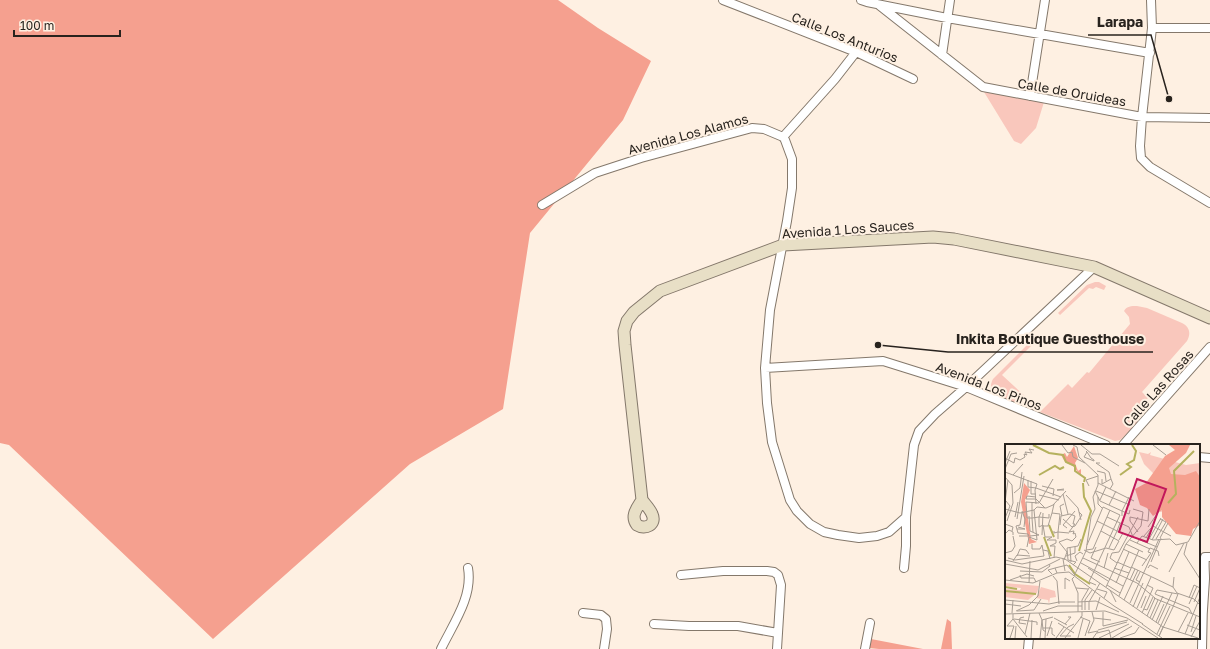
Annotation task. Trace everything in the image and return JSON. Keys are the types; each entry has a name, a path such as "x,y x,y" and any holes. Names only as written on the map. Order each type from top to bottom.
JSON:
{"street":[{"name":"Calle Los Anturios","path":"723,0 856,52 894,69 913,80"},
{"path":"861,0 879,5 947,18 1150,53"},
{"path":"942,55 950,0"},
{"path":"1030,96 1045,0"},
{"path":"1151,0 1152,28 1142,117 1140,154 1145,163 1150,167 1210,203"},
{"name":"Calle de Oruideas","path":"879,5 983,87 1142,117 1210,118"},
{"path":"1152,28 1210,28"},
{"path":"856,52 835,79 783,137 792,159 792,188 783,245 770,310 765,368 767,403 772,442 790,500 797,511 810,524 824,532 859,538 877,536 889,532 906,517"},
{"name":"Avenida Los Alamos","path":"542,205 595,173 641,158 752,128 764,129 783,137"},
{"name":"Avenida 1 Los Sauces","path":"642,500 625,345 624,331 627,321 634,312 660,291 783,245 827,244 933,237 975,242 1094,268 1210,318"},
{"path":"904,568 906,517 914,445 919,431 935,414 1094,268"},
{"name":"Calle Las Rosas","path":"1124,444 1210,347"},
{"name":"Avenida Los Pinos","path":"765,368 883,361 966,387 1104,444"},
{"path":"1202,649 1205,556"},
{"path":"441,649 463,607 469,581 468,568"},
{"path":"681,575 744,570 774,572 778,575 781,585 777,649"},
{"path":"582,613 601,615 606,619 604,649"},
{"path":"865,649 870,623"},
{"path":"654,624 738,626 778,633"},
{"path":"1028,649 1029,639"}],"shaded area":[{"path":"0,0 558,0 598,28 651,61 623,120 530,233 503,409 410,464 213,639 9,445 0,443"},
{"path":"984,92 1044,102 1036,128 1021,144 1014,141"},
{"path":"1099,282 1106,286 1104,290 1096,287 1093,289 1089,288 1060,315 1058,313 1087,285"},
{"path":"1137,306 1147,308 1182,323 1187,327 1189,333 1187,341 1142,392 1148,398 1132,415 1139,423 1120,440 1115,441 1040,412 1068,384 1072,388 1087,372 1089,373 1130,324 1129,317 1124,311 1125,309"},
{"path":"1030,342 1032,345 1002,375 1040,410 1038,412 998,397 992,391 991,386 993,379"},
{"path":"947,619 951,622 952,649 941,649"},
{"path":"871,639 923,649 869,648"}],"place":[{"name":"Larapa","path":"1169,99"},
{"name":"Inkita Boutique Guesthouse","path":"878,345"}]}
